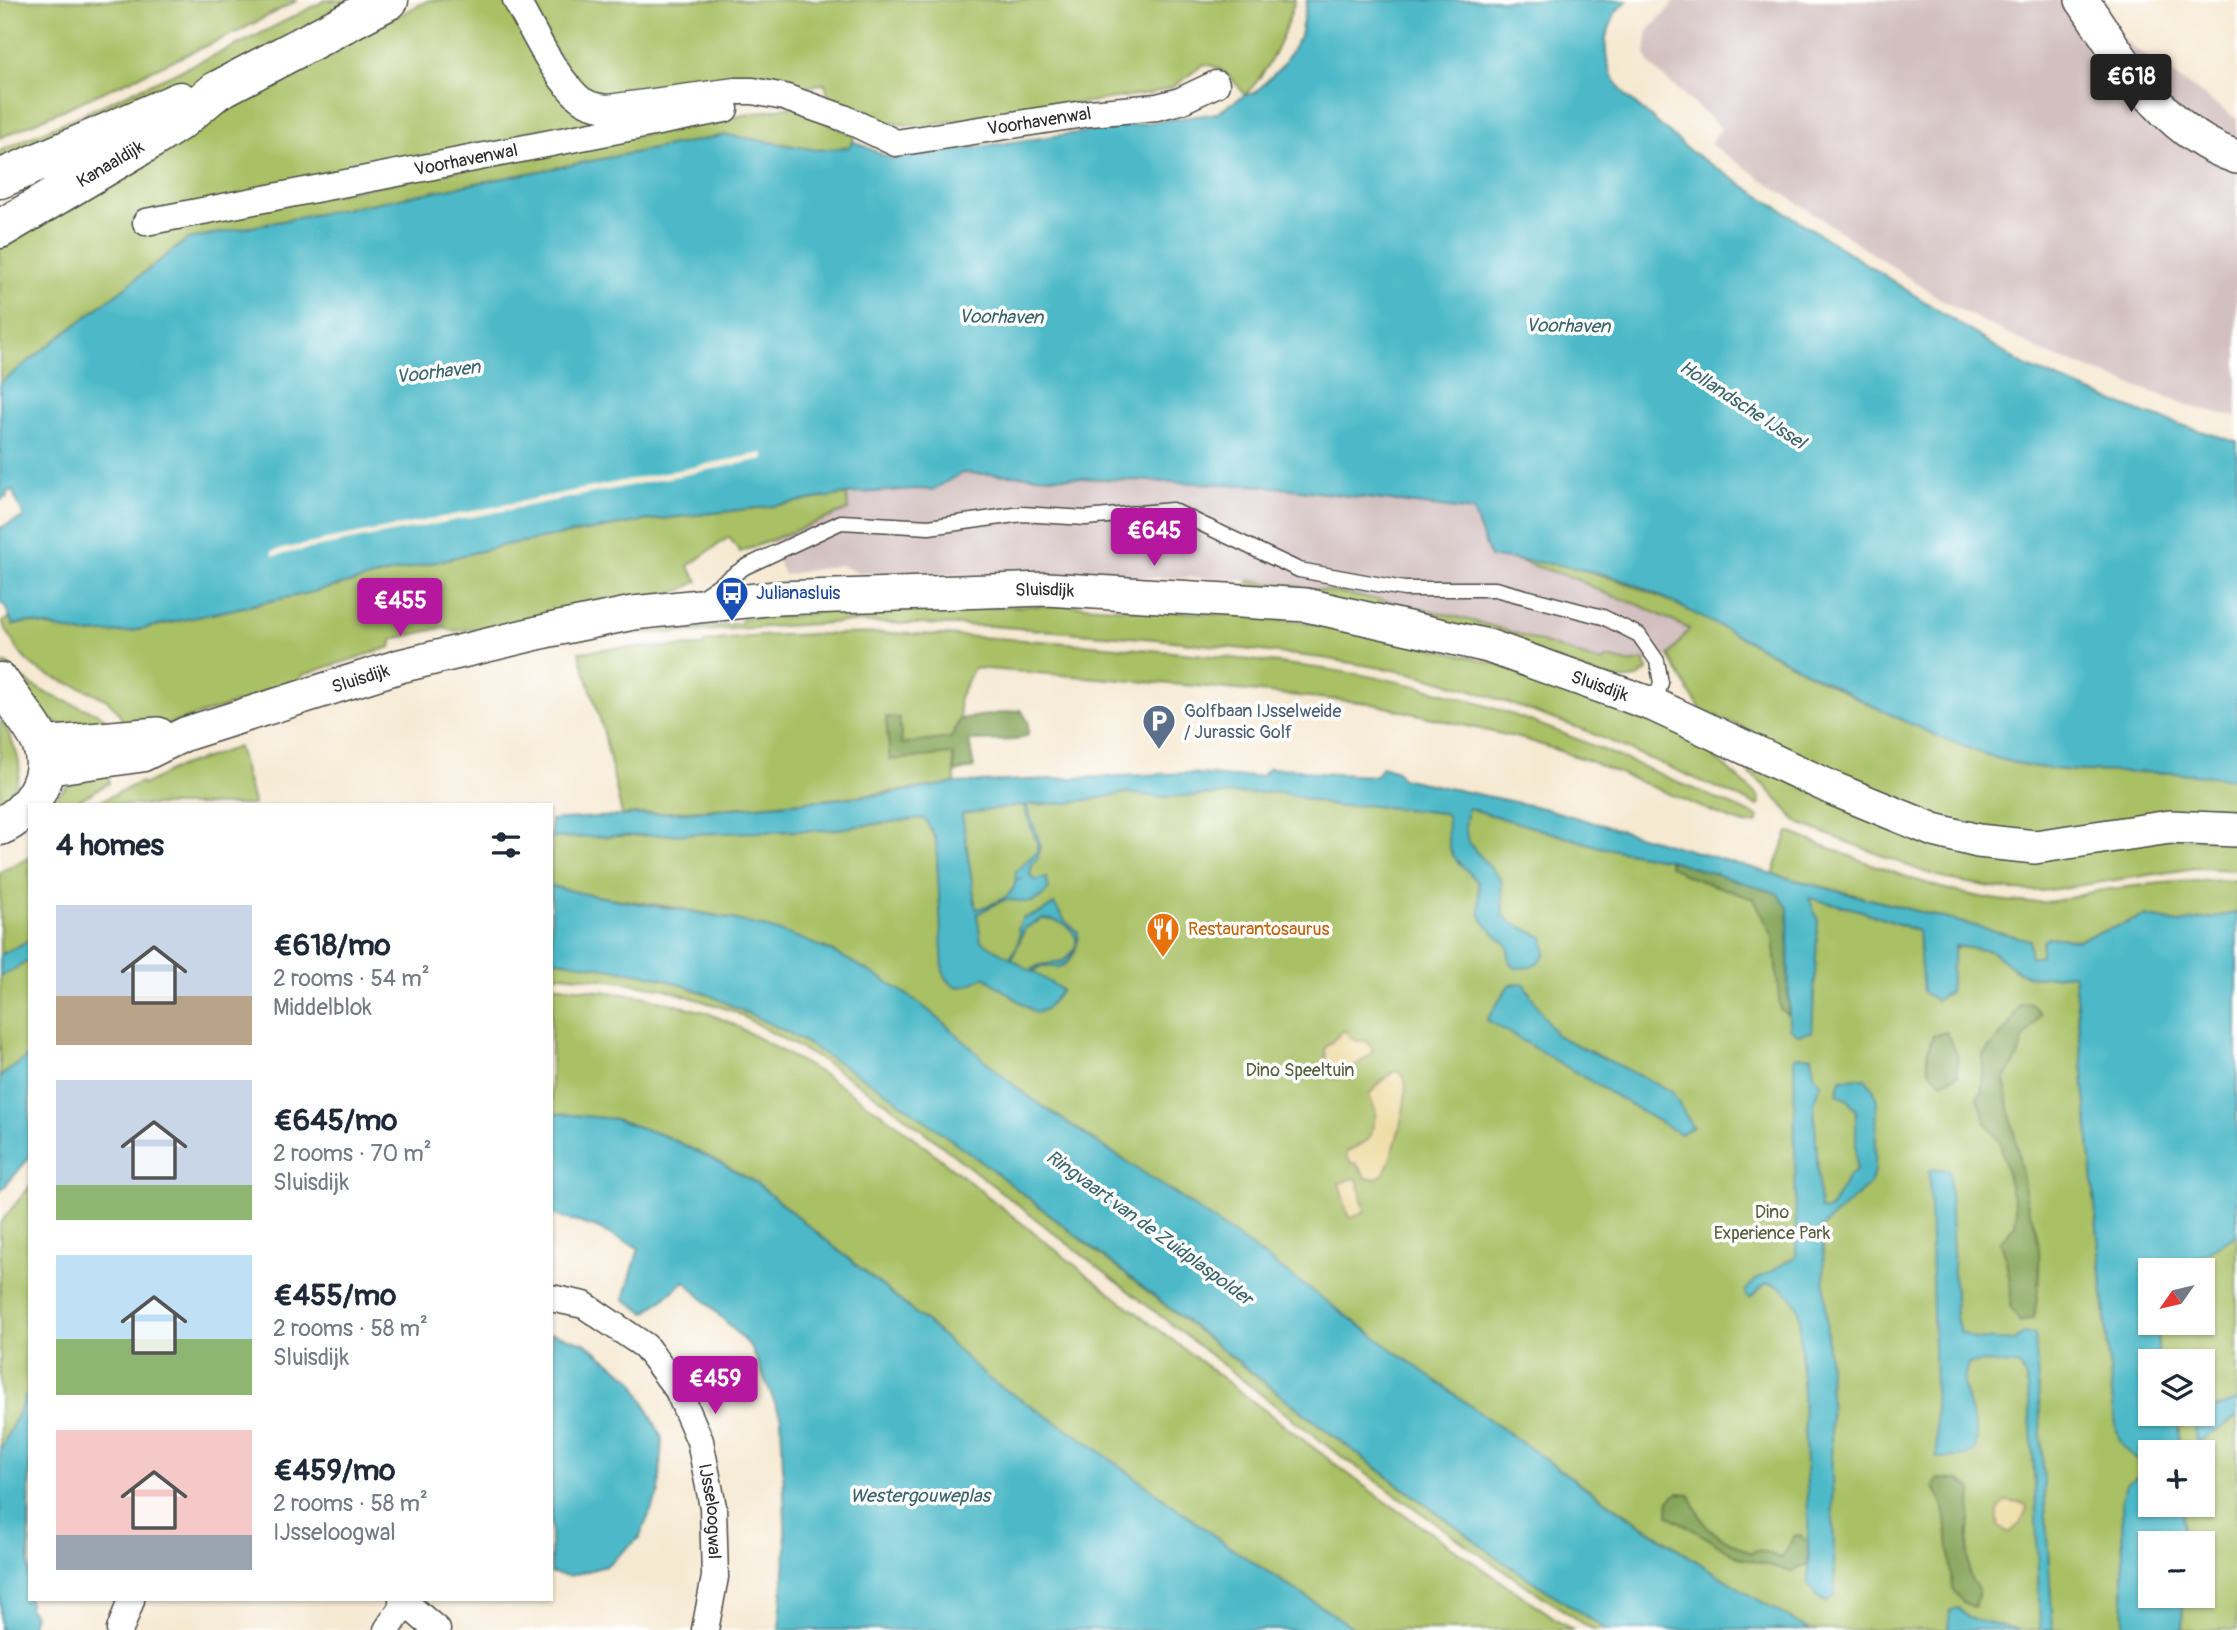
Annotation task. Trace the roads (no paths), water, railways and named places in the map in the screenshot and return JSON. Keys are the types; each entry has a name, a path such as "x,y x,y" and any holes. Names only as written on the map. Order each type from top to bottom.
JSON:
{"main road":[{"name":"Kanaaldijk","path":"0,229 147,142 181,120 216,91 389,0"},
{"name":"Kanaaldijk","path":"0,179 171,103 216,91"},
{"path":"0,682 43,756 33,798 29,803"},
{"path":"0,826 18,815 28,804"}],"street":[{"name":"Voorhavenwal","path":"516,0 557,70 575,95 595,107 608,108 753,91 784,97 844,118 896,143 1090,113 1157,107 1180,101 1216,83"},
{"path":"2082,0 2129,68 2159,105 2193,135 2237,157"},
{"name":"Voorhavenwal","path":"146,222 784,97"},
{"name":"Sluisdijk","path":"43,756 139,735 185,734 400,666 633,613 776,597 1047,589 1306,605 1488,646 1654,705 1859,800 1934,830 2002,845 2035,847 2170,827 2237,830"},
{"name":"IJsseloogwal","path":"553,1298 584,1305 645,1346 678,1390 700,1441 713,1507 715,1577 705,1630"},
{"path":"120,1630 131,1601"},
{"path":"387,1630 404,1601 437,1630"}],"lane":[{"path":"685,608 745,567 841,522 929,527 1023,514 1086,518 1172,510 1298,570 1404,589 1494,589 1603,617 1639,635 1657,661 1661,683 1654,705"}],"water":[{"path":"1307,0 1628,0 1615,13 1605,40 1612,76 1626,96 1690,151 2025,366 2143,413 2237,442 2237,779 2179,773 2056,769 1984,754 1915,726 1631,583 1579,569 1490,557 1473,511 1267,486 962,473 932,490 847,494 766,507 643,521 505,545 308,593 127,632 84,634 29,622 13,625 5,606 0,603 0,528 24,517 12,490 6,493 7,497 0,500 0,383 188,239 726,135 818,150 849,147 853,141 892,159 1217,113 1245,95 1255,93 1283,65 1300,36"},
{"path":"1382,766 1397,771 1401,778 1543,808 1787,878 2030,940 2030,956 2040,957 2043,941 2048,937 2078,940 2146,916 2179,923 2237,913 2237,1235 2196,1258 2138,1258 2138,1335 2157,1335 2158,1349 2138,1349 2138,1426 2178,1426 2179,1440 2138,1440 2138,1460 2125,1449 2118,1437 2074,974 2033,977 2018,972 1991,951 1955,946 1949,992 1936,1000 1923,992 1918,931 1859,910 1809,898 1818,921 1812,1032 1798,1034 1789,1028 1788,908 1777,893 1670,860 1600,847 1468,808 1465,826 1468,842 1501,880 1503,915 1512,923 1543,937 1546,952 1540,960 1529,966 1515,968 1510,961 1507,945 1485,924 1480,914 1478,882 1452,854 1448,840 1448,817 1444,813 1364,805 1337,807 1281,792 1158,797 1127,793 1070,803 1026,805 1039,844 1037,859 1030,874 1033,879 1038,880 1046,877 1049,889 1035,901 1002,901 977,914 981,941 1010,958 1018,944 1018,928 1023,918 1042,912 1054,904 1065,921 1078,932 1076,948 1068,962 1059,967 1041,966 1033,972 1062,990 1046,1009 1036,1013 984,977 960,987 947,979 943,971 936,840 922,818 829,830 553,838 553,820 715,810 887,794 955,783 1189,773 1231,777 1261,776 1269,768 1317,773 1376,776","holes":["1023,805 1037,843 1037,852 1016,871 1015,883 1010,893 994,903 976,909 962,814","1042,919 1065,925 1075,935 1076,942 1069,956 1060,962 1040,965 1030,971 1012,959 1025,928"]},
{"name":"Ringvaart van de Zuidplaspolder","path":"553,886 759,926 793,936 851,961 928,1010 1036,1102 1197,1209 1575,1480 1730,1582 1810,1630 1607,1630 1502,1561 1335,1437 990,1168 883,1090 787,1032 703,992 654,976 553,959"},
{"path":"28,941 28,961 0,977 0,955"},
{"path":"1523,983 1556,1035 1671,1091 1693,1127 1680,1134 1487,1020 1509,985"},
{"path":"28,1056 28,1159 0,1192 0,1077"},
{"path":"1812,1056 1814,1074 1821,1083 1814,1105 1820,1209 1830,1209 1848,1177 1856,1171 1856,1109 1848,1100 1837,1094 1841,1079 1865,1078 1873,1088 1877,1101 1875,1170 1870,1184 1822,1227 1830,1393 1835,1596 1826,1602 1817,1597 1809,1585 1799,1309 1789,1295 1771,1284 1765,1284 1750,1298 1745,1291 1756,1280 1796,1256 1794,1057"},
{"name":"Westergouweplas","path":"553,1113 615,1119 665,1136 756,1183 937,1331 987,1378 1083,1439 1231,1548 1357,1630 779,1630 786,1548 781,1417 751,1347 685,1281 646,1313 624,1299 639,1248 597,1228 553,1215"},
{"path":"1949,1169 1956,1317 1960,1332 1975,1339 2015,1341 2024,1333 2035,1334 2053,1630 2040,1630 2035,1486 2028,1388 2020,1366 1984,1362 1968,1364 1963,1385 1977,1436 1975,1451 1962,1457 1937,1458 1929,1170"},
{"path":"553,1334 585,1343 633,1380 662,1438 659,1492 639,1538 606,1566 569,1576 553,1573"},
{"path":"28,1392 28,1601 29,1609 34,1614 30,1630 0,1630 0,1451"},
{"path":"2237,1401 2237,1417 2202,1440 2196,1440 2196,1426 2215,1426 2215,1409"},
{"path":"2138,1476 2138,1517 2182,1517 2183,1531 2138,1531 2138,1608 2183,1608 2182,1630 2124,1630 2122,1501 2126,1484"},
{"path":"1958,1608 1969,1618 2021,1630 1948,1630 1950,1610"}],"place":[{"name":"Julianasluis","path":"732,623"},
{"name":"Golfbaan IJsselweide / Jurassic Golf","path":"1159,751"},
{"name":"Restaurantosaurus","path":"1163,959"}],"water label":[{"name":"Voorhaven","path":"1001,316"},
{"name":"Voorhaven","path":"1568,325"},
{"name":"Voorhaven","path":"438,371"},
{"name":"Hollandsche IJssel","path":"1743,404"}],"park label":[{"name":"Dino Speeltuin","path":"1300,1070"},
{"name":"Dino Experience Park","path":"1772,1222"}]}
